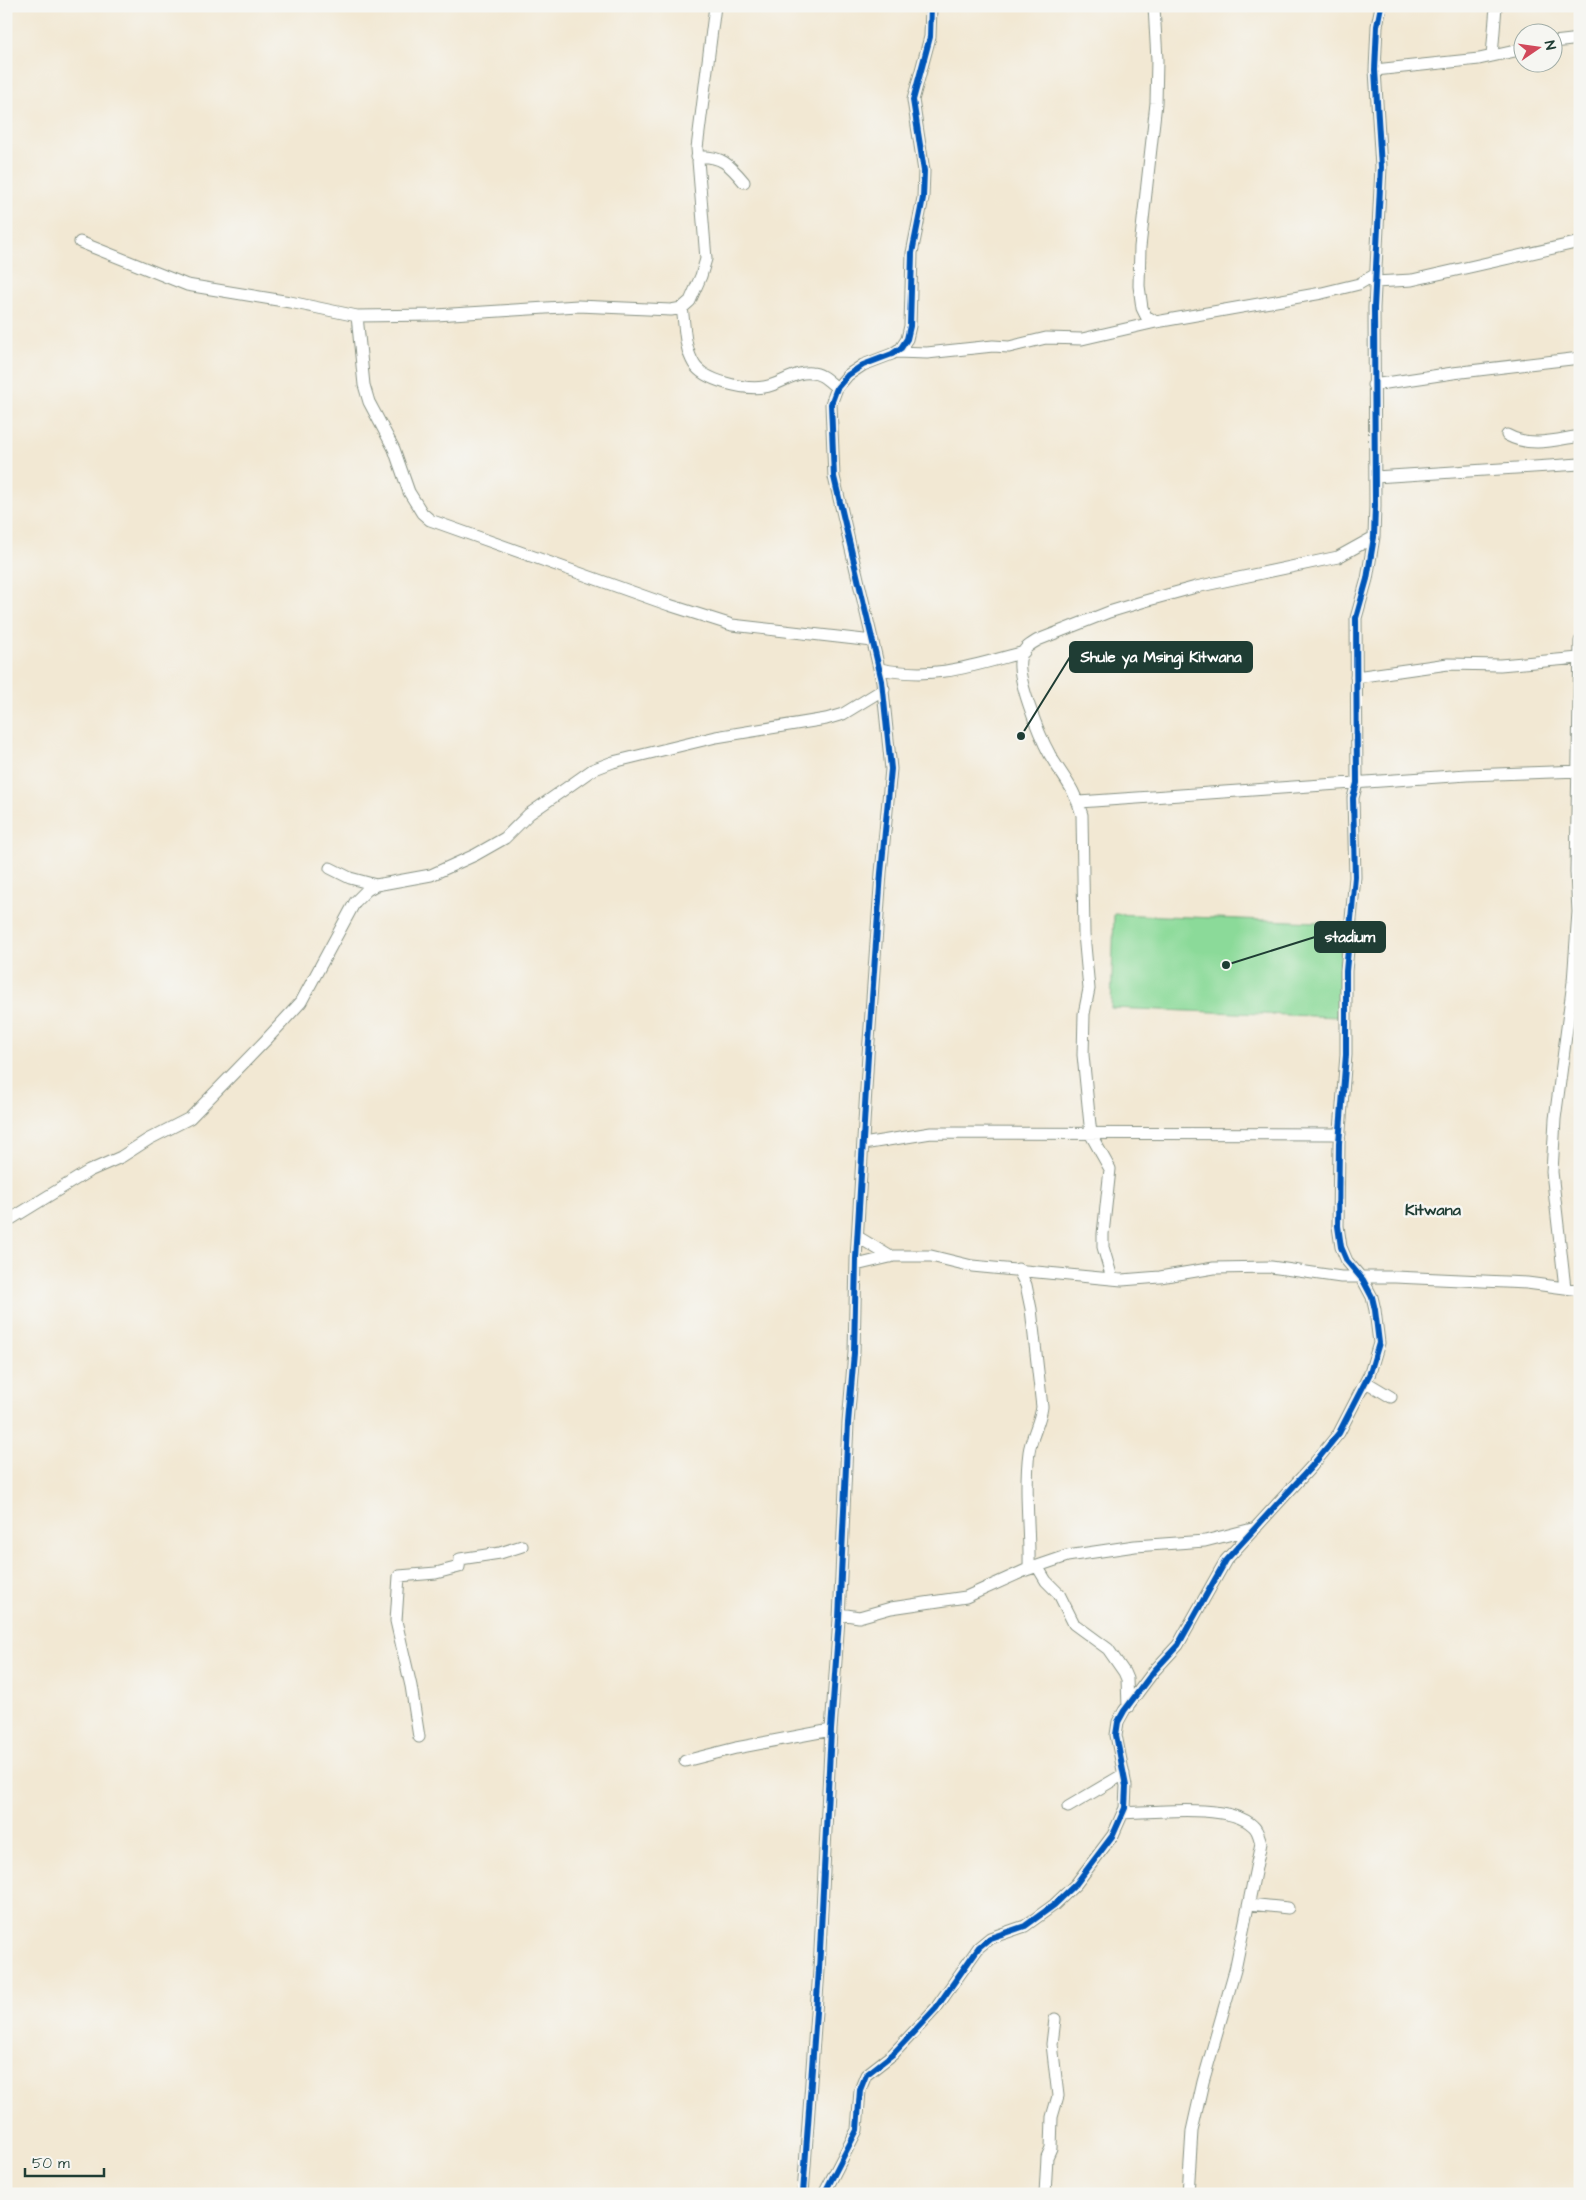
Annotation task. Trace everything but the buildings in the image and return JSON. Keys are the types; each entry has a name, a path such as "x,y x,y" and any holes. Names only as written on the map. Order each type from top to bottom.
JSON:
{"street":[{"path":"80,242 188,285 290,302 357,316 436,315 578,306 671,310 682,308 690,301 696,291 706,259 697,157 715,6"},
{"path":"803,2194 819,1970 831,1730 840,1614 863,1144 879,902 892,769 884,689 834,477 830,420 831,404 837,388 848,375 863,365 895,352 905,343 910,326 912,253 923,198 924,171 913,100 930,37 931,6"},
{"path":"1154,6 1157,60 1156,103 1140,247 1138,286 1142,308 1146,316 1156,322"},
{"path":"824,2194 857,2130 860,2090 866,2075 893,2054 936,2008 979,1947 990,1938 1025,1926 1054,1905 1076,1884 1113,1836 1124,1813 1126,1786 1116,1735 1118,1722 1154,1671 1178,1645 1226,1560 1329,1448 1366,1382 1379,1343 1372,1297 1347,1261 1341,1247 1338,1200 1340,1134 1346,1055 1346,971 1355,877 1353,798 1357,784 1356,618 1367,579 1374,537 1374,299 1381,167 1375,70 1377,32 1381,6"},
{"path":"1492,56 1496,6"},
{"path":"1564,41 1580,39"},
{"path":"1375,70 1492,56 1514,51"},
{"path":"697,157 708,156 724,160 744,182"},
{"path":"895,352 927,353 993,346 1009,347 1046,338 1082,339 1156,322 1350,287 1375,278 1412,280 1580,242"},
{"path":"1350,287 1364,290 1374,299"},
{"path":"682,308 689,354 699,371 713,379 741,386 763,388 809,372 819,374 837,388"},
{"path":"357,316 364,385 369,402 394,448 409,492 422,513 430,520 669,605 732,625 873,641"},
{"path":"1373,386 1453,373 1580,358"},
{"path":"1507,435 1517,441 1548,442 1580,436"},
{"path":"1375,477 1580,464"},
{"path":"880,669 914,674 936,673 989,663 1024,652 1038,640 1109,612 1196,587 1338,557 1374,537"},
{"path":"1565,1288 1552,1172 1555,1119 1578,974 1576,872 1580,641"},
{"path":"1024,652 1020,668 1034,718 1050,755 1068,779 1079,802 1082,815 1085,953 1089,989 1084,1014 1083,1055 1091,1135 1110,1170 1103,1247 1112,1278"},
{"path":"1356,677 1439,665 1500,665 1579,656"},
{"path":"6,1222 89,1171 121,1157 149,1139 190,1118 301,1002 355,902 367,890 376,886 432,875 475,855 505,838 529,814 592,770 613,762 716,737 826,719 843,714 884,689"},
{"path":"1079,802 1502,773 1579,771"},
{"path":"330,868 350,878 376,886"},
{"path":"863,1144 931,1133 1091,1135 1340,1134"},
{"path":"858,1237 891,1257"},
{"path":"856,1265 891,1257 931,1256 972,1266 1144,1280 1230,1267 1271,1267 1319,1275 1527,1283 1580,1290"},
{"path":"1018,1269 1029,1298 1041,1390 1040,1420 1029,1452 1027,1527 1033,1568 1059,1594 1074,1624 1108,1648 1127,1679 1128,1707"},
{"path":"1366,1382 1390,1397"},
{"path":"840,1614 858,1617 891,1608 966,1597 1033,1568 1067,1556 1100,1550 1197,1542 1256,1528"},
{"path":"419,1736 411,1686 396,1621 399,1576 436,1573 460,1567 460,1559 500,1553 522,1546"},
{"path":"685,1761 736,1748 831,1730"},
{"path":"1068,1807 1124,1774"},
{"path":"1124,1813 1194,1809 1242,1818 1254,1826 1258,1833 1260,1844 1235,1970 1196,2110 1192,2131 1188,2194"},
{"path":"1249,1904 1288,1908"},
{"path":"1045,2194 1047,2157 1051,2148 1052,2118 1058,2096 1052,2044 1055,2019"}],"green space":[{"path":"1114,914 1342,923 1338,1017 1111,1008"}],"cycle path":[{"path":"803,2194 819,1970 848,1423 854,1353 856,1259 868,1055 881,873 891,769 882,681 834,477 831,404 837,388 848,375 863,365 892,354 901,348 907,339 910,326 912,253 923,198 924,171 913,100 930,37 931,6"},
{"path":"824,2194 857,2130 860,2090 866,2075 893,2054 936,2008 979,1947 990,1938 1025,1926 1054,1905 1076,1884 1113,1835 1125,1808 1126,1786 1116,1735 1118,1722 1154,1671 1178,1645 1226,1560 1312,1466 1339,1433 1370,1373 1379,1343 1372,1297 1363,1280 1347,1261 1341,1247 1338,1226 1339,1143 1346,1055 1346,971 1355,877 1353,798 1357,783 1356,618 1367,579 1374,537 1374,308 1381,167 1375,70 1377,26 1381,6"}],"place":[{"name":"Shule ya Msingi Kitwana","path":"1021,736"},
{"name":"stadium","path":"1226,965"}],"district":[{"name":"Kitwana","path":"1433,1210"}]}
